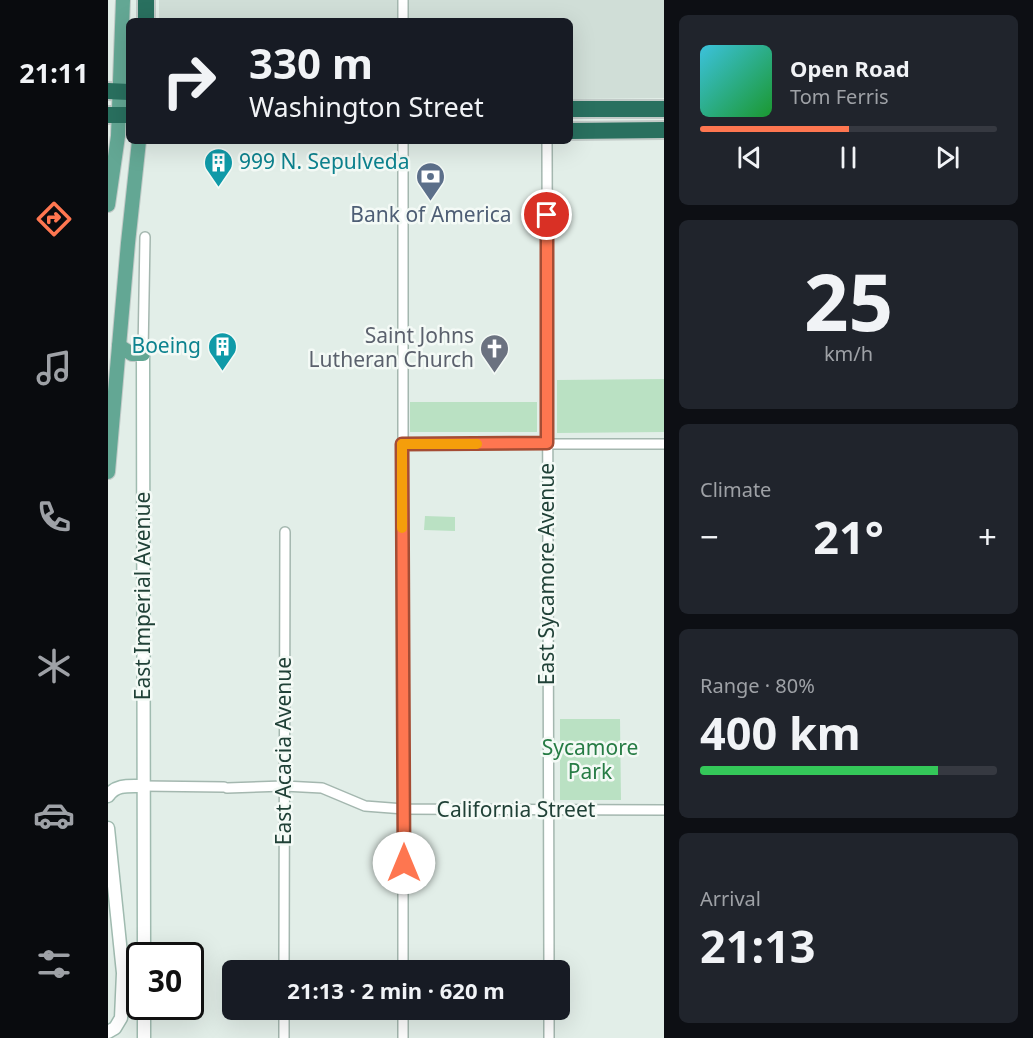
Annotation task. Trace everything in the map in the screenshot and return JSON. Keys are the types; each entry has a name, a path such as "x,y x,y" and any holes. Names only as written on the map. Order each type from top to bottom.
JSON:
{"highway":[{"path":"146,0 146,18"},
{"path":"573,109 664,109"},
{"path":"573,131 664,130"}],"main road":[{"path":"108,205 119,115 123,0"},
{"path":"108,472 139,144"},
{"path":"119,346 126,352 143,354"}],"street":[{"path":"403,0 403,18"},
{"path":"403,144 404,960"},
{"name":"East Sycamore Avenue","path":"547,144 549,960"},
{"name":"East Imperial Avenue","path":"144,942 143,354 145,237"},
{"path":"402,444 664,444"},
{"name":"East Acacia Avenue","path":"284,960 285,532"},
{"name":"California Street","path":"108,796 118,787 284,786 322,788 365,806 404,809 664,810"},
{"path":"108,828 122,947 123,991 122,1018 115,1028 108,1032"},
{"path":"144,1020 144,1038"},
{"path":"284,1020 284,1038"},
{"path":"403,1020 403,1038"},
{"path":"549,1020 549,1038"}],"shaded area":[{"path":"159,0 664,0 664,98 573,99 573,18 159,18"}],"green space":[{"path":"664,379 664,432 557,433 557,380"},
{"path":"410,402 537,402 537,432 410,432"},
{"path":"425,516 455,517 455,531 424,530"},
{"name":"Sycamore Park","path":"560,719 620,719 621,800 560,800"}],"slow traffic":[{"path":"402,528 402,444 477,444"}],"place":[{"name":"999 N. Sepulveda","path":"218,188"},
{"name":"Bank of America","path":"431,202"},
{"name":"Boeing","path":"222,372"},
{"name":"Saint Johns Lutheran Church","path":"495,374"}],"route":[{"path":"404,863 402,444 547,443 547,215"}]}
